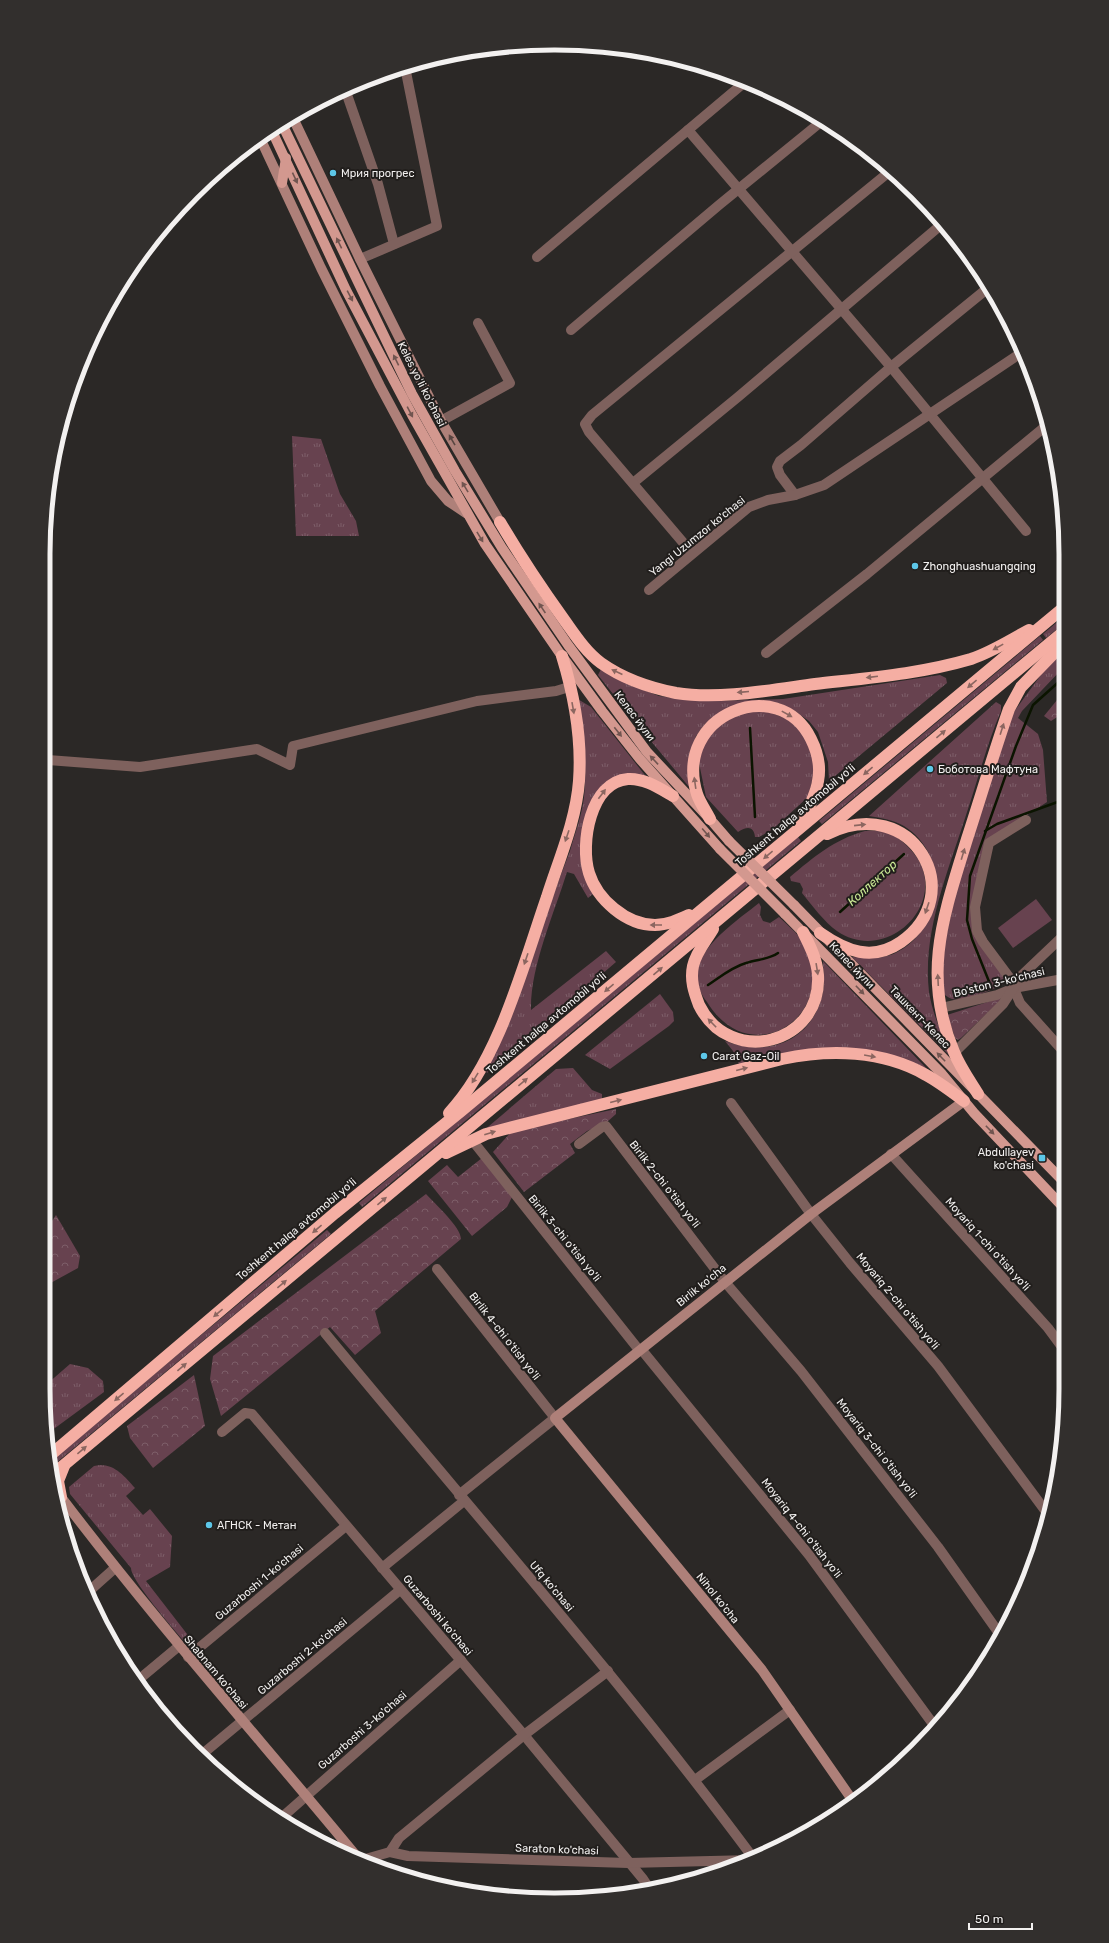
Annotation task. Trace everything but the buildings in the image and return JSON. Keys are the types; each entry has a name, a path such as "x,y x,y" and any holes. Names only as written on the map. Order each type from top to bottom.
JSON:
{"highway":[{"path":"500,522 555,608 587,650 609,668 636,680 676,693 715,694 755,692 924,670 972,659 989,652 1059,612"},
{"name":"Toshkent halqa avtomobil yo'li","path":"54,1452 335,1213 422,1141 461,1111 1059,612"},
{"path":"57,1471 1059,636"},
{"path":"978,1094 954,1053 941,1008 937,964 943,917 1009,709 1021,687 1059,646"},
{"path":"422,1141 462,1098 492,1044 521,973 571,824 578,788 580,751 569,687 560,653"},
{"path":"710,819 698,795 694,783 695,758 701,741 712,725 727,714 752,707 772,708 791,716 801,724 808,733 818,754 819,772 816,789 798,830"},
{"path":"672,796 653,785 633,779 619,781 607,788 598,799 589,826 586,852 589,874 598,892 607,902 618,912 640,923 655,925 669,923 705,907"},
{"path":"810,843 829,833 848,826 868,824 888,826 909,837 916,845 926,862 930,879 930,898 924,917 912,934 896,945 880,951 858,952 844,948 820,933"},
{"path":"719,919 697,956 693,966 692,984 701,1007 711,1023 728,1036 747,1042 767,1041 783,1036 804,1019 813,1004 818,986 816,964 803,932"},
{"path":"429,1161 472,1140 505,1129 782,1059 824,1053 853,1054 904,1065 925,1074 964,1101"},
{"path":"335,1213 348,1229"},
{"path":"59,1479 64,1465"}],"main road":[{"name":"Keles yoʻli koʻchasi","path":"284,129 412,394 455,472 502,548 564,640"},
{"name":"Keles yoʻli koʻchasi","path":"274,135 346,290 412,416 485,544 560,653"},
{"path":"282,183 286,158"},
{"path":"500,522 502,548"},
{"name":"Келес йули","path":"564,640 647,752 710,819"},
{"name":"Келес йули","path":"560,653 639,758 672,796 720,849 941,1073 964,1101"},
{"name":"Ташкент-Келес","path":"710,819 729,841 794,905 978,1094"},
{"path":"978,1094 1059,1177"},
{"path":"964,1101 1059,1203"}],"street":[{"path":"360,259 437,226 406,73"},
{"path":"537,257 741,85"},
{"path":"347,95 378,184 394,244"},
{"name":"Keles yoʻli koʻchasi","path":"295,122 360,259 441,421 500,522"},
{"path":"571,330 719,205 818,125"},
{"path":"688,130 891,367 928,414 1026,531"},
{"name":"Keles yoʻli koʻchasi","path":"262,143 321,268 380,386 431,481 448,501 466,513"},
{"path":"692,553 588,432 585,424 592,415 886,174"},
{"path":"633,483 738,397 938,227"},
{"path":"795,495 780,474 777,467 780,461 801,445 891,367 984,291"},
{"path":"441,421 510,383 478,323"},
{"name":"Yangi Uzumzor ko'chasi","path":"649,590 749,507 768,500 795,495 824,485 1018,354"},
{"path":"766,653 867,574 982,477 1043,428"},
{"path":"50,760 140,767 257,749 290,765 293,746 477,701 556,691 569,687"},
{"path":"1026,820 989,843 975,907 977,931 983,942 1009,977 1020,1003 1059,1046"},
{"path":"954,1053 1003,1004 1022,975 1059,940"},
{"name":"Bo'ston 3-ko'chasi","path":"941,1008 997,995 1014,988 1059,980"},
{"name":"Birlik ko'cha","path":"382,1568 555,1418 640,1349 811,1214 964,1101"},
{"name":"Moyariq 2-chi o'tish yo'li","path":"731,1103 811,1214 850,1263 938,1366 1044,1509"},
{"name":"Birlik 2-chi o'tish yo'li","path":"579,1144 602,1127 606,1126 725,1282"},
{"name":"Birlik 3-chi o'tish yo'li","path":"472,1140 640,1349"},
{"name":"Moyariq 1-chi o'tish yo'li","path":"892,1154 1048,1328 1059,1343"},
{"name":"Birlik 4-chi o'tish yo'li","path":"437,1268 555,1418"},
{"name":"Moyariq 3-chi o'tish yo'li","path":"725,1282 811,1384 938,1547 997,1630"},
{"name":"Ufq ko'chasi","path":"325,1334 608,1671 695,1780 749,1855"},
{"name":"Moyariq 4-chi o'tish yo'li","path":"640,1349 809,1555 932,1723"},
{"name":"Guzarboshi ko'chasi","path":"222,1432 245,1413 252,1414 524,1735 646,1884"},
{"name":"Nihol ko'cha","path":"555,1418 762,1670 850,1797"},
{"name":"Shabnam ko'chasi","path":"63,1501 115,1568 188,1657 352,1851"},
{"name":"Guzarboshi 1-ko'chasi","path":"188,1657 346,1526"},
{"path":"91,1589 115,1568"},
{"name":"Guzarboshi 2-ko'chasi","path":"205,1752 400,1590"},
{"path":"141,1678 179,1646"},
{"name":"Guzarboshi 3-ko'chasi","path":"285,1815 460,1660"},
{"path":"390,1852 399,1838 524,1735 608,1671"},
{"path":"695,1780 790,1710"},
{"name":"Saraton ko'chasi","path":"370,1858 390,1852 408,1856 628,1863 733,1860"}],"green space":[{"path":"292,436 321,439 340,494 356,521 359,536 296,536"},
{"path":"1059,621 1059,627 1046,638 1043,634"},
{"path":"1040,636 1043,640 822,824 819,821"},
{"path":"1057,658 1059,662 1059,672 1022,711 1018,718 1038,734 1043,750 1047,802 988,841 971,911 1007,982 972,997 952,999 943,994 941,961 957,886 1013,713 1043,672"},
{"path":"601,669 636,687 659,696 687,700 716,701 783,699 940,675 946,678 947,683 829,781 828,762 818,732 809,721 795,711 779,703 726,709 705,724 696,736 689,757 690,788 598,675"},
{"path":"576,698 591,707 648,779 627,777 612,778 606,781 601,787 590,806 593,894 588,898 574,874 567,872 534,976 531,1010 606,951 616,962 487,1073 486,1071 570,851 582,810 585,784 585,759"},
{"path":"1059,698 1059,716 1051,721 1044,716"},
{"path":"996,702 1001,705 1001,711 945,878 933,923 929,946 929,992 939,1027 954,1060 852,957 876,958 888,956 899,951 914,939 926,925 933,908 936,890 935,871 929,854 919,839 904,826 896,822 869,816"},
{"path":"751,711 769,712 787,719 801,731 811,747 815,766 809,796 773,829 759,837 755,837 752,829 750,828 738,832 706,797 698,758 709,733 732,717"},
{"path":"865,831 885,832 895,836 905,844 922,868 925,887 921,906 910,922 895,934 877,940 857,940 832,928 802,893 803,889 800,883 791,881 790,877 824,850 843,839"},
{"path":"798,837 801,841 362,1207 359,1203"},
{"path":"1036,899 1052,920 1013,948 998,928"},
{"path":"759,903 761,907 760,915 763,921 770,923 779,917 800,938 811,964 812,989 803,1010 788,1025 769,1034 748,1034 726,1024 707,1002 699,988 697,971 701,960 717,938"},
{"path":"823,961 929,1071 878,1053 740,1066 733,1051 725,1041 741,1046 772,1046 799,1034 810,1023 818,1009 823,992"},
{"path":"660,994 673,1012 674,1021 669,1026 610,1069 585,1055"},
{"path":"1000,998 1001,1000 961,1038 958,1040 955,1038 947,1015"},
{"path":"573,1068 592,1090 602,1094 602,1100 482,1132 556,1069"},
{"path":"616,1109 616,1114 607,1122 587,1131 570,1144 575,1153 524,1192 493,1152 512,1131"},
{"path":"482,1158 512,1197 507,1207 472,1236 428,1181 447,1165 458,1177"},
{"path":"426,1194 457,1228 461,1239 375,1311 381,1333 355,1355 330,1327 221,1416 210,1379 213,1356"},
{"path":"56,1215 80,1256 78,1268 50,1283 50,1224"},
{"path":"327,1230 331,1234 56,1463 55,1457"},
{"path":"70,1364 88,1368 103,1381 104,1392 52,1430 50,1381"},
{"path":"194,1375 205,1426 153,1468 130,1438 127,1426"},
{"path":"100,1465 111,1467 124,1476 135,1488 126,1496 143,1515 150,1509 172,1536 170,1567 146,1581 194,1643 189,1647 146,1595 133,1575 131,1568 70,1494 69,1487 94,1466"}],"waterway":[{"name":"Коллектор","path":"990,984 972,939 967,920 970,876 1016,746 1033,705 1059,682"},
{"path":"750,728 755,817"},
{"name":"Коллектор","path":"985,831 997,824 1059,801"},
{"name":"Коллектор","path":"840,912 904,854"},
{"name":"Коллектор","path":"708,985 726,972 736,967 770,957 778,953"}],"place":[{"name":"Мрия прогрес","path":"333,173"},
{"name":"Zhonghuashuangqing","path":"915,566"},
{"name":"Боботова Мафтуна","path":"930,769"},
{"name":"Carat Gaz-Oil","path":"704,1056"},
{"name":"Abdullayev ko'chasi","path":"1042,1158"},
{"name":"АГНСК - Метан","path":"209,1525"}]}
